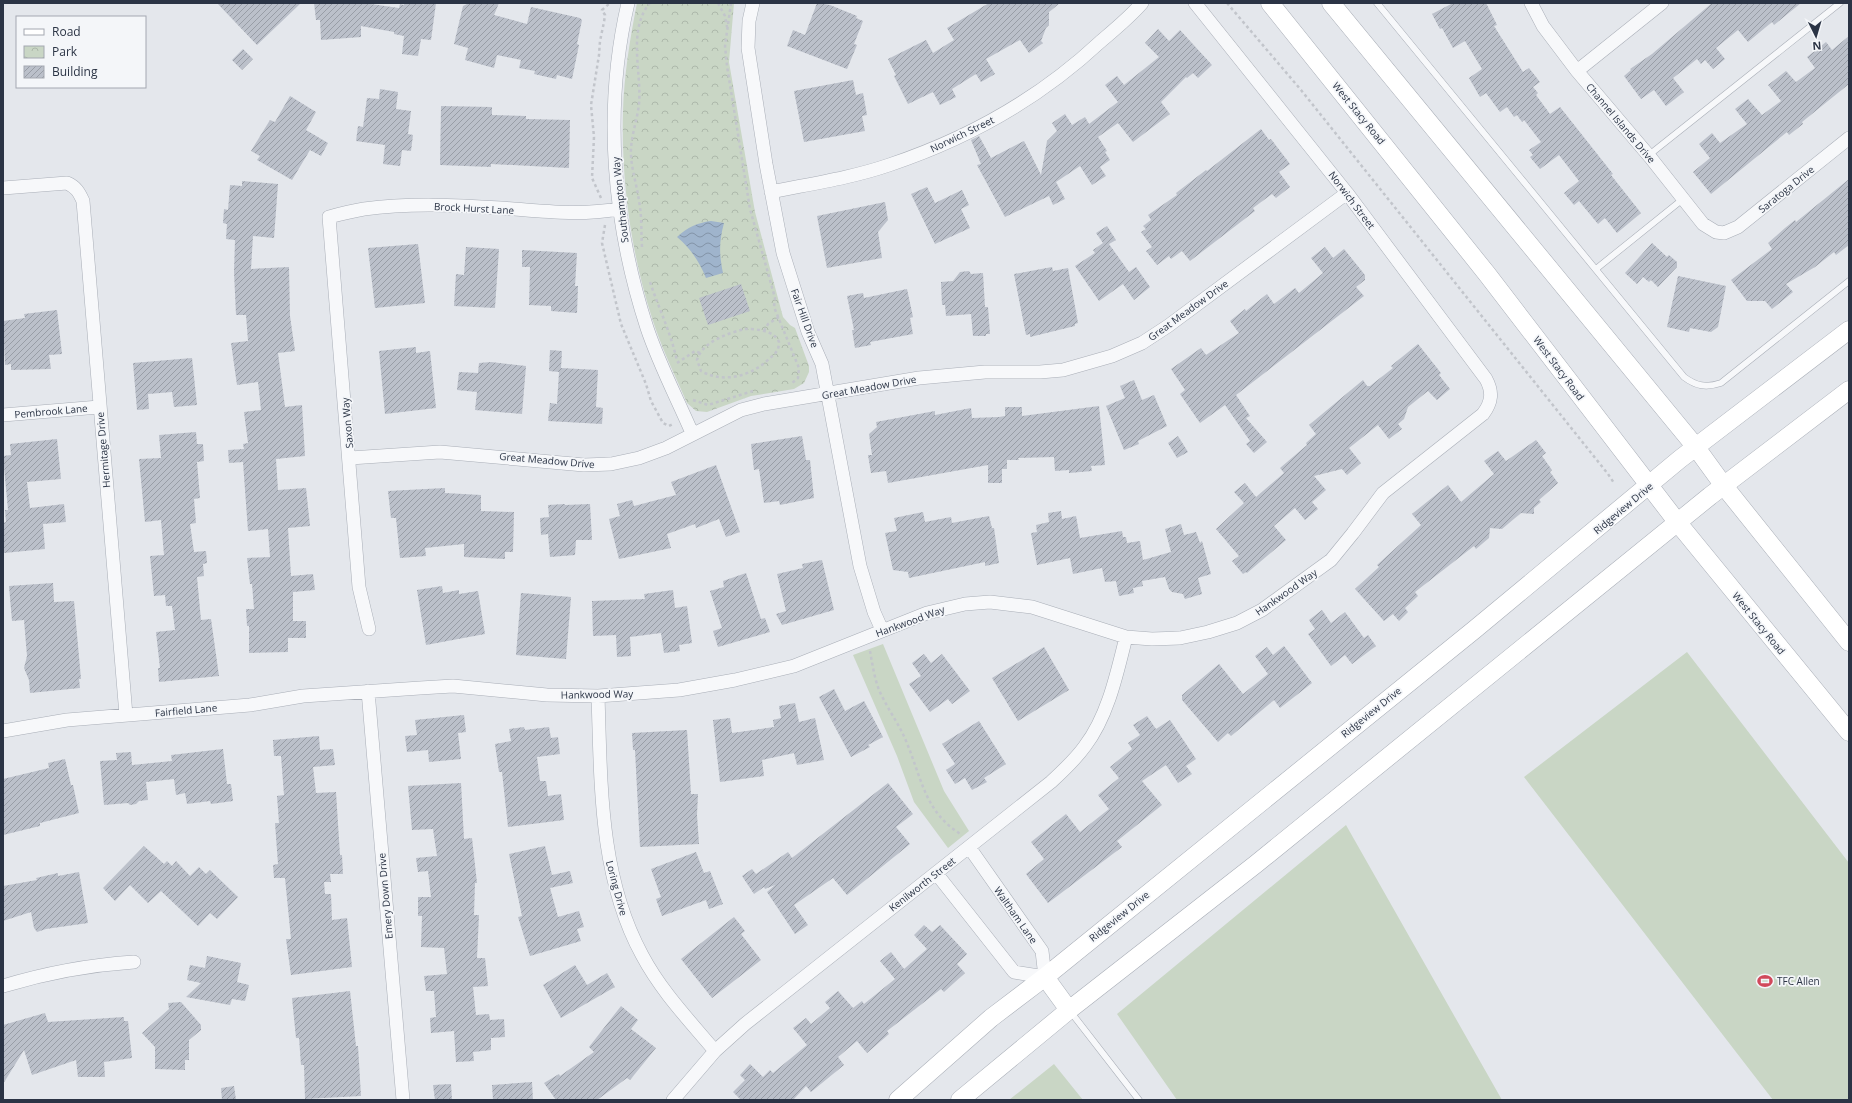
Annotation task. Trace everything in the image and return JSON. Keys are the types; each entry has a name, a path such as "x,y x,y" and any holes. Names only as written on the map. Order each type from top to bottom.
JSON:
{"main road":[{"name":"West Stacy Road","path":"1270,3 1488,274 1678,523 1849,732"},
{"path":"1331,3 1695,446 1724,486 1849,642"},
{"name":"Ridgeview Drive","path":"898,1100 991,1018 1045,977 1474,630 1695,446 1849,330"},
{"path":"960,1100 1069,1010 1156,944 1256,864 1724,486 1849,390"},
{"path":"1045,977 1069,1010"}],"street":[{"name":"Southampton Way","path":"628,3 618,60 615,100 615,170 619,209 624,241 647,328 661,364 692,433"},
{"name":"Fair Hill Drive","path":"753,3 749,21 748,48 770,192 783,253 808,332 822,364 860,566 872,605 882,630"},
{"name":"Norwich Street","path":"770,192 840,178 888,166 973,131 1020,104 1064,73 1087,55 1142,3"},
{"name":"Norwich Street","path":"1195,3 1347,193 1486,379 1490,387 1491,397 1489,406"},
{"name":"Channel Islands Drive","path":"1531,3 1543,26 1577,71 1649,155 1703,224 1709,229 1720,233"},
{"path":"1577,71 1662,3"},
{"name":"Saratoga Drive","path":"1720,233 1731,231 1738,227 1849,138"},
{"name":"Hermitage Drive","path":"3,188 67,183 75,187 83,201 126,715"},
{"name":"Great Meadow Drive","path":"350,458 440,452 584,465 611,464 639,458 666,448 692,433 740,410 764,404 957,373 1040,372 1063,370 1112,356 1142,343 1168,326 1347,193"},
{"name":"Brock Hurst Lane","path":"329,217 364,209 417,205 464,206 566,214 594,213 619,209"},
{"name":"Saxon Way","path":"329,217 350,458 359,587 369,629"},
{"name":"Pembrook Lane","path":"3,416 99,406"},
{"name":"Hankwood Way","path":"368,691 453,686 547,695 598,696 679,690 735,680 794,666 926,613 946,608 990,602 1032,607 1126,636 1152,639 1180,638 1208,632 1237,623 1262,610 1331,560 1383,493 1483,414 1489,406"},
{"name":"Kenilworth Street","path":"673,1100 715,1051 745,1024 972,845 1069,766 1086,745 1109,699 1126,636"},
{"name":"Fairfield Lane","path":"3,731 38,724 250,705 303,696 368,691"},
{"name":"Emery Down Drive","path":"368,691 402,1100"},
{"name":"Loring Drive","path":"598,696 601,786 610,866 617,895 634,938 655,978 715,1051"},
{"name":"Waltham Lane","path":"972,845 1042,951 1045,977"},
{"path":"936,873 1014,972 1045,977"},
{"path":"3,986 67,970 134,962"}],"lane":[{"path":"1377,3 1684,377 1692,383 1702,386 1711,386 1721,383 1849,281"},
{"path":"1649,155 1840,3"},
{"path":"1596,269 1683,199"},
{"path":"1069,1010 1138,1100"}],"path":[{"path":"718,3 725,16 728,30"},
{"path":"731,3 725,46 750,209 775,298 774,307 799,368 798,378 795,382 784,385"},
{"path":"1227,3 1306,96 1608,474 1614,484"},
{"path":"642,249 642,218 632,171 631,154 639,104 636,61 638,37 642,17 649,4"},
{"path":"648,276 661,313 667,325 679,368"},
{"path":"764,331 768,324 779,317"},
{"path":"745,329 764,331 772,333 777,338 778,349 763,365 743,376 726,377 704,373 697,364 700,353 716,338 730,332 745,329"},
{"path":"677,363 695,351 700,353"},
{"path":"691,397 699,403 708,405 747,391 755,391"},
{"path":"867,637 876,682 883,700 906,740 925,794 938,815 972,845"}],"green space":[{"path":"637,3 734,3 729,62 755,212 783,317 795,328 809,366 809,372 804,383 794,389 751,396 707,412 696,411 687,403 664,350 652,318 638,268 626,190 623,111 628,57"},
{"path":"883,644 944,791 969,831 948,848 914,802 897,756 853,655"},
{"name":"TFC Allen","path":"1687,652 1849,863 1849,1100 1773,1100 1524,777"},
{"path":"1346,825 1502,1100 1177,1100 1117,1014"},
{"path":"1054,1064 1083,1100 1009,1100"}],"water":[{"path":"711,221 724,223 720,248 723,273 706,278 694,256 677,237 693,226"}],"building":[{"path":"217,3 301,3 257,45"},
{"path":"314,3 364,3 399,8 400,4 404,5 404,3 436,3 431,40 421,39 418,56 402,54 404,36 394,34 394,32 361,26 361,37 321,40 320,20 316,20"},
{"path":"469,3 499,3 494,15 527,24 531,7 580,18 582,20 577,44 579,45 572,79 557,75 556,79 534,74 535,71 519,68 521,60 497,55 494,68 465,60 468,48 454,44 463,6"},
{"path":"817,3 830,5 857,16 856,18 863,21 854,44 857,45 847,69 787,46 793,30 805,35"},
{"path":"989,3 1060,3 1049,12 1049,25 1046,28 1041,41 1043,43 1029,53 1020,40 986,59 995,74 981,82 976,74 952,89 956,97 940,105 933,92 908,104 894,76 896,75 888,59 926,40 933,53 954,40 947,28"},
{"path":"1453,3 1486,3 1497,25 1494,26 1523,72 1529,68 1540,82 1533,87 1538,93 1536,95 1550,114 1560,107 1613,174 1611,175 1641,213 1617,233 1605,218 1598,224 1579,201 1574,205 1564,193 1579,181 1559,155 1540,169 1530,157 1533,155 1529,150 1541,142 1524,120 1522,122 1517,115 1514,117 1507,107 1500,112 1486,93 1480,97 1469,78 1482,69 1465,41 1453,48 1432,14"},
{"path":"1712,3 1801,3 1774,25 1772,22 1748,42 1738,30 1716,48 1725,59 1713,69 1705,60 1701,64 1697,59 1673,78 1684,92 1666,106 1654,90 1641,99 1624,76 1631,70 1630,69 1652,54"},
{"path":"1158,29 1169,41 1180,30 1212,65 1198,78 1193,73 1187,78 1186,77 1161,102 1170,114 1133,142 1118,123 1098,137 1107,151 1105,152 1110,160 1100,167 1106,176 1092,185 1080,166 1056,182 1065,199 1053,205 1049,196 1005,217 977,165 981,164 971,140 979,136 991,158 1024,141 1041,175 1047,141 1057,131 1052,123 1065,114 1072,125 1085,117 1089,124 1118,102 1105,85 1117,76 1124,85 1159,57 1145,43"},
{"path":"1849,36 1849,84 1802,122 1803,124 1789,135 1787,132 1711,194 1693,172 1710,158 1699,144 1712,133 1720,143 1747,124 1735,109 1748,99 1762,115 1781,101 1768,85 1786,71 1796,82 1815,68 1807,57 1826,42 1832,50"},
{"path":"243,49 253,59 242,70 232,60"},
{"path":"853,80 856,95 863,93 867,115 862,116 865,131 804,142 794,91"},
{"path":"380,89 398,92 396,109 411,111 408,134 413,135 411,151 402,150 400,166 383,164 385,145 356,141 358,126 363,127 367,98 379,99"},
{"path":"290,96 316,112 306,130 328,143 321,156 310,150 292,180 257,160 260,156 251,151 270,120 275,122"},
{"path":"441,106 492,107 492,115 526,116 526,119 570,120 569,168 491,164 491,167 440,165"},
{"path":"1261,129 1269,140 1271,139 1290,164 1279,172 1290,187 1276,198 1272,194 1253,208 1255,211 1190,261 1182,251 1171,259 1169,256 1157,265 1146,251 1152,247 1141,232 1146,229 1143,226 1151,220 1148,215 1177,195 1176,193"},
{"path":"1849,179 1849,245 1836,255 1834,252 1815,267 1786,284 1793,292 1772,309 1765,301 1747,301 1731,280 1772,249 1768,243 1785,228 1795,220 1796,222"},
{"path":"242,181 278,184 274,238 253,236 251,269 289,267 290,316 295,351 278,353 285,407 302,405 305,456 276,459 278,490 306,488 310,526 288,528 291,576 313,574 315,590 293,592 293,621 306,621 306,638 288,638 288,652 249,653 249,626 247,626 246,609 254,609 252,584 250,584 247,558 270,557 268,529 248,531 243,462 229,463 228,450 244,449 243,444 248,443 244,412 261,410 258,382 237,385 231,343 248,341 246,315 236,315 234,272 235,240 226,239 227,224 223,223 224,209 228,210 230,185 242,186"},
{"path":"927,187 935,203 962,190 969,205 961,209 970,228 935,244 911,194"},
{"path":"885,202 888,220 878,232 882,258 827,268 817,216"},
{"path":"1107,226 1116,240 1109,244 1129,272 1136,267 1150,287 1134,300 1123,284 1099,301 1075,266 1095,253 1093,250 1103,243 1096,233"},
{"path":"1652,243 1667,257 1669,255 1677,262 1677,267 1658,287 1651,280 1649,282 1643,277 1637,284 1625,273"},
{"path":"418,244 425,303 375,308 368,248"},
{"path":"466,247 499,249 495,308 454,306 456,274 464,275"},
{"path":"1325,247 1333,258 1344,249 1365,275 1365,280 1356,287 1364,296 1236,395 1250,416 1246,418 1267,442 1254,453 1246,444 1250,441 1225,405 1200,423 1180,394 1185,390 1171,369 1201,348 1206,355 1239,333 1230,321 1245,309 1246,311 1267,294 1274,304 1295,288 1299,293 1323,273 1311,258"},
{"path":"522,250 577,253 575,286 578,286 577,313 551,311 551,306 529,305 530,267 522,267"},
{"path":"1052,267 1053,271 1068,268 1078,323 1075,324 1075,326 1030,337 1030,334 1026,335 1014,274"},
{"path":"969,271 971,274 983,273 985,307 988,307 990,334 986,334 986,336 973,336 971,314 946,316 945,305 942,305 941,282 953,281 960,272"},
{"path":"1678,276 1726,286 1718,327 1711,332 1690,328 1689,332 1667,327"},
{"path":"741,284 750,311 708,325 699,298"},
{"path":"907,289 913,317 910,318 913,334 870,342 871,345 855,348 852,330 854,330 847,296 863,293 864,298"},
{"path":"57,310 62,354 49,355 51,369 11,370 11,364 5,365 3,321 25,318 24,314"},
{"path":"1418,344 1441,373 1439,375 1450,389 1437,400 1428,391 1408,407 1404,419 1398,424 1402,429 1389,439 1378,425 1349,448 1361,463 1347,475 1342,469 1314,476 1326,490 1312,502 1318,509 1305,520 1295,508 1274,526 1286,540 1247,573 1246,572 1243,574 1232,561 1239,556 1216,529 1244,503 1234,492 1245,483 1256,497 1284,473 1280,468 1307,445 1306,443 1316,434 1309,425 1363,380 1367,386 1370,386 1393,368 1391,366"},
{"path":"416,347 416,353 430,351 436,408 385,414 379,351"},
{"path":"550,350 562,351 561,368 598,370 596,407 603,408 602,424 548,421 550,403 557,404 559,372 549,371"},
{"path":"192,358 197,405 174,407 172,392 148,394 149,409 137,410 133,363"},
{"path":"491,362 526,366 522,414 475,410 477,392 457,390 459,372 478,373 479,363"},
{"path":"1134,380 1142,400 1154,395 1167,426 1138,441 1139,444 1124,450 1106,406 1125,398 1120,386"},
{"path":"1099,406 1105,465 1091,466 1092,471 1069,473 1069,470 1055,471 1054,457 1018,458 1019,460 1007,460 1007,469 1002,469 1002,483 988,483 988,465 888,483 886,471 871,473 868,455 872,455 869,434 877,427 876,422 935,411 935,415 971,408 972,418 1005,416 1005,407 1022,407 1022,416"},
{"path":"196,432 197,444 203,444 204,461 197,462 200,498 194,499 196,523 190,524 194,552 206,551 207,563 203,564 204,576 197,577 201,620 211,619 219,676 159,682 158,668 160,668 156,632 175,630 172,606 166,606 165,595 154,596 150,556 164,555 161,520 145,522 139,459 161,458 159,435"},
{"path":"802,436 806,460 810,460 814,498 780,505 779,501 764,503 759,469 754,470 751,444"},
{"path":"1178,436 1188,452 1177,458 1168,443"},
{"path":"57,439 61,479 27,482 30,508 64,504 66,522 43,524 45,549 4,553 3,523 6,522 5,510 8,510 3,456 11,455 10,444"},
{"path":"1536,440 1546,453 1542,456 1552,470 1550,472 1558,483 1539,500 1541,502 1534,508 1534,514 1521,513 1502,529 1490,528 1489,538 1476,549 1474,546 1415,592 1418,596 1405,608 1408,612 1399,621 1393,614 1384,621 1355,589 1379,567 1377,565 1421,525 1412,514 1448,485 1461,502 1494,474 1484,461 1498,451 1506,461"},
{"path":"716,465 740,532 726,537 719,519 696,528 695,524 667,534 671,548 619,559 609,519 620,516 617,504 632,500 634,506 676,495 671,482"},
{"path":"445,488 445,493 481,495 481,511 514,512 513,552 505,552 505,559 464,557 464,544 425,548 426,556 400,558 396,518 391,518 388,491"},
{"path":"590,504 592,540 576,540 575,555 550,557 548,534 541,535 540,518 549,517 548,505"},
{"path":"1061,511 1062,519 1076,516 1080,538 1122,531 1123,537 1126,537 1127,543 1140,541 1143,560 1171,552 1165,529 1181,524 1184,535 1196,532 1200,543 1202,541 1211,574 1198,578 1202,594 1185,599 1183,594 1172,592 1169,589 1165,577 1142,581 1143,586 1133,588 1134,593 1119,596 1116,581 1105,582 1102,568 1073,574 1070,558 1037,565 1031,533 1037,532 1036,525 1049,522 1048,513"},
{"path":"923,512 925,522 951,517 952,523 989,516 992,528 994,528 999,563 985,566 985,562 909,578 908,572 893,570 885,533 897,531 894,518"},
{"path":"822,560 834,610 782,625 776,614 786,611 777,574 803,568 802,564"},
{"path":"746,573 761,619 765,618 770,632 718,647 713,631 722,628 710,591 724,587 723,581"},
{"path":"53,583 54,602 74,601 81,679 79,679 80,688 30,693 29,680 24,668 27,656 24,620 12,621 9,586"},
{"path":"442,586 443,593 459,590 459,594 478,591 485,634 426,645 417,590"},
{"path":"673,590 675,608 687,606 692,643 679,645 680,651 664,653 661,633 630,637 631,656 617,657 616,635 593,636 592,601 645,599 644,594"},
{"path":"521,593 571,597 566,659 516,655"},
{"path":"1322,610 1331,623 1345,612 1364,638 1368,635 1376,646 1352,664 1345,655 1331,666 1308,634 1315,629 1309,620"},
{"path":"1284,646 1312,683 1280,708 1274,700 1231,736 1228,733 1218,742 1182,700 1182,695 1219,664 1243,694 1268,674 1255,656 1267,647 1273,655"},
{"path":"1044,647 1069,690 1018,721 992,678"},
{"path":"924,654 931,663 942,654 970,691 952,704 948,699 930,712 909,684 921,676 912,663"},
{"path":"834,689 845,711 864,701 883,737 868,745 870,747 851,757 819,697"},
{"path":"795,703 799,722 815,718 824,760 797,765 794,753 762,760 764,776 720,782 713,720 730,718 732,733 774,727 773,720 781,718 779,706"},
{"path":"464,715 466,732 458,733 461,759 429,762 428,750 407,752 405,736 417,735 415,720"},
{"path":"1147,716 1156,729 1170,720 1196,759 1186,766 1192,774 1178,783 1166,765 1142,781 1162,805 1117,841 1122,847 1048,903 1026,874 1044,859 1031,842 1066,814 1080,832 1109,809 1098,795 1119,778 1110,767 1132,749 1128,743 1140,735 1133,725"},
{"path":"979,721 1006,764 984,778 987,782 972,790 965,778 955,784 946,770 955,764 942,744"},
{"path":"524,727 525,730 549,727 551,738 558,737 560,754 537,757 540,781 546,781 548,796 561,794 564,820 508,827 502,772 499,772 495,744 511,741 509,729"},
{"path":"687,730 691,794 698,794 697,815 699,844 640,847 635,750 633,750 632,733"},
{"path":"319,736 320,750 333,749 335,765 313,767 316,793 336,792 340,855 342,855 343,874 330,874 331,882 324,882 325,894 331,894 332,920 347,918 352,967 291,975 286,939 291,939 285,878 274,878 273,865 278,864 275,823 279,823 277,796 284,795 281,756 274,756 273,740"},
{"path":"223,749 227,784 231,784 233,801 211,804 210,801 187,804 185,793 176,795 174,779 146,782 148,800 139,801 136,804 130,805 128,803 104,805 100,761 117,760 116,753 131,752 132,765 172,761 171,755"},
{"path":"65,759 71,785 73,785 79,813 40,823 40,826 3,835 3,779 49,768 48,763"},
{"path":"461,783 464,839 472,838 477,883 475,883 474,915 479,915 477,958 485,958 488,986 473,987 476,1015 489,1014 490,1020 504,1019 505,1037 491,1038 491,1050 473,1052 474,1061 456,1062 454,1031 431,1033 430,1018 436,1017 434,991 426,991 424,976 447,974 444,948 421,947 422,916 418,916 418,897 431,897 428,871 418,872 416,858 437,856 433,829 412,830 408,786"},
{"path":"888,783 913,814 896,827 910,844 847,895 833,878 794,905 808,925 795,934 767,892 775,885 765,889 764,887 754,894 742,876 752,869 756,874 788,852 792,858"},
{"path":"144,846 164,864 167,861 172,866 176,861 190,876 199,867 206,874 210,870 238,897 217,919 210,913 198,926 161,891 148,903 130,885 115,901 103,888"},
{"path":"545,846 552,875 570,871 573,883 550,888 558,917 579,911 584,927 577,929 581,941 530,956 518,917 522,916 509,854"},
{"path":"696,852 704,873 710,871 723,904 709,909 706,900 662,916 656,899 661,897 651,869"},
{"path":"79,872 88,923 46,929 37,932 34,928 31,912 3,921 3,886 37,880 36,878 58,873 58,876"},
{"path":"734,917 745,931 741,934 761,960 712,998 681,959"},
{"path":"924,925 932,932 940,925 967,954 957,964 965,973 944,992 941,989 887,1031 889,1034 867,1053 857,1041 838,1057 844,1065 811,1092 806,1086 793,1100 741,1100 733,1092 745,1080 740,1075 750,1064 763,1077 770,1070 773,1073 807,1045 793,1028 806,1018 811,1024 830,1008 825,1002 838,991 853,1008 862,1001 864,1004 895,979 880,961 891,952 904,969 927,949 914,935"},
{"path":"207,956 241,963 237,982 249,985 245,1001 232,999 230,1005 186,997 201,983 187,980 190,965 205,968"},
{"path":"575,965 587,985 607,973 615,987 561,1018 543,985"},
{"path":"350,991 356,1046 358,1046 361,1096 305,1099 304,1065 301,1065 299,1038 296,1038 292,998"},
{"path":"181,1002 201,1025 201,1030 189,1040 189,1060 185,1060 185,1070 155,1069 155,1047 142,1033 169,1009 168,1003"},
{"path":"621,1006 638,1020 631,1029 656,1048 630,1080 627,1078 597,1100 556,1100 544,1083 559,1074 560,1076 594,1052 589,1047"},
{"path":"45,1013 48,1022 124,1017 124,1021 128,1021 132,1058 104,1062 105,1077 78,1077 76,1060 32,1075 24,1050 3,1084 3,1025"},
{"path":"532,1082 533,1100 493,1100 492,1085"},
{"path":"451,1084 452,1100 435,1100 433,1085"},
{"path":"234,1086 236,1100 222,1100 221,1088"}],"place":[{"name":"TFC Allen","path":"1765,981"}]}
